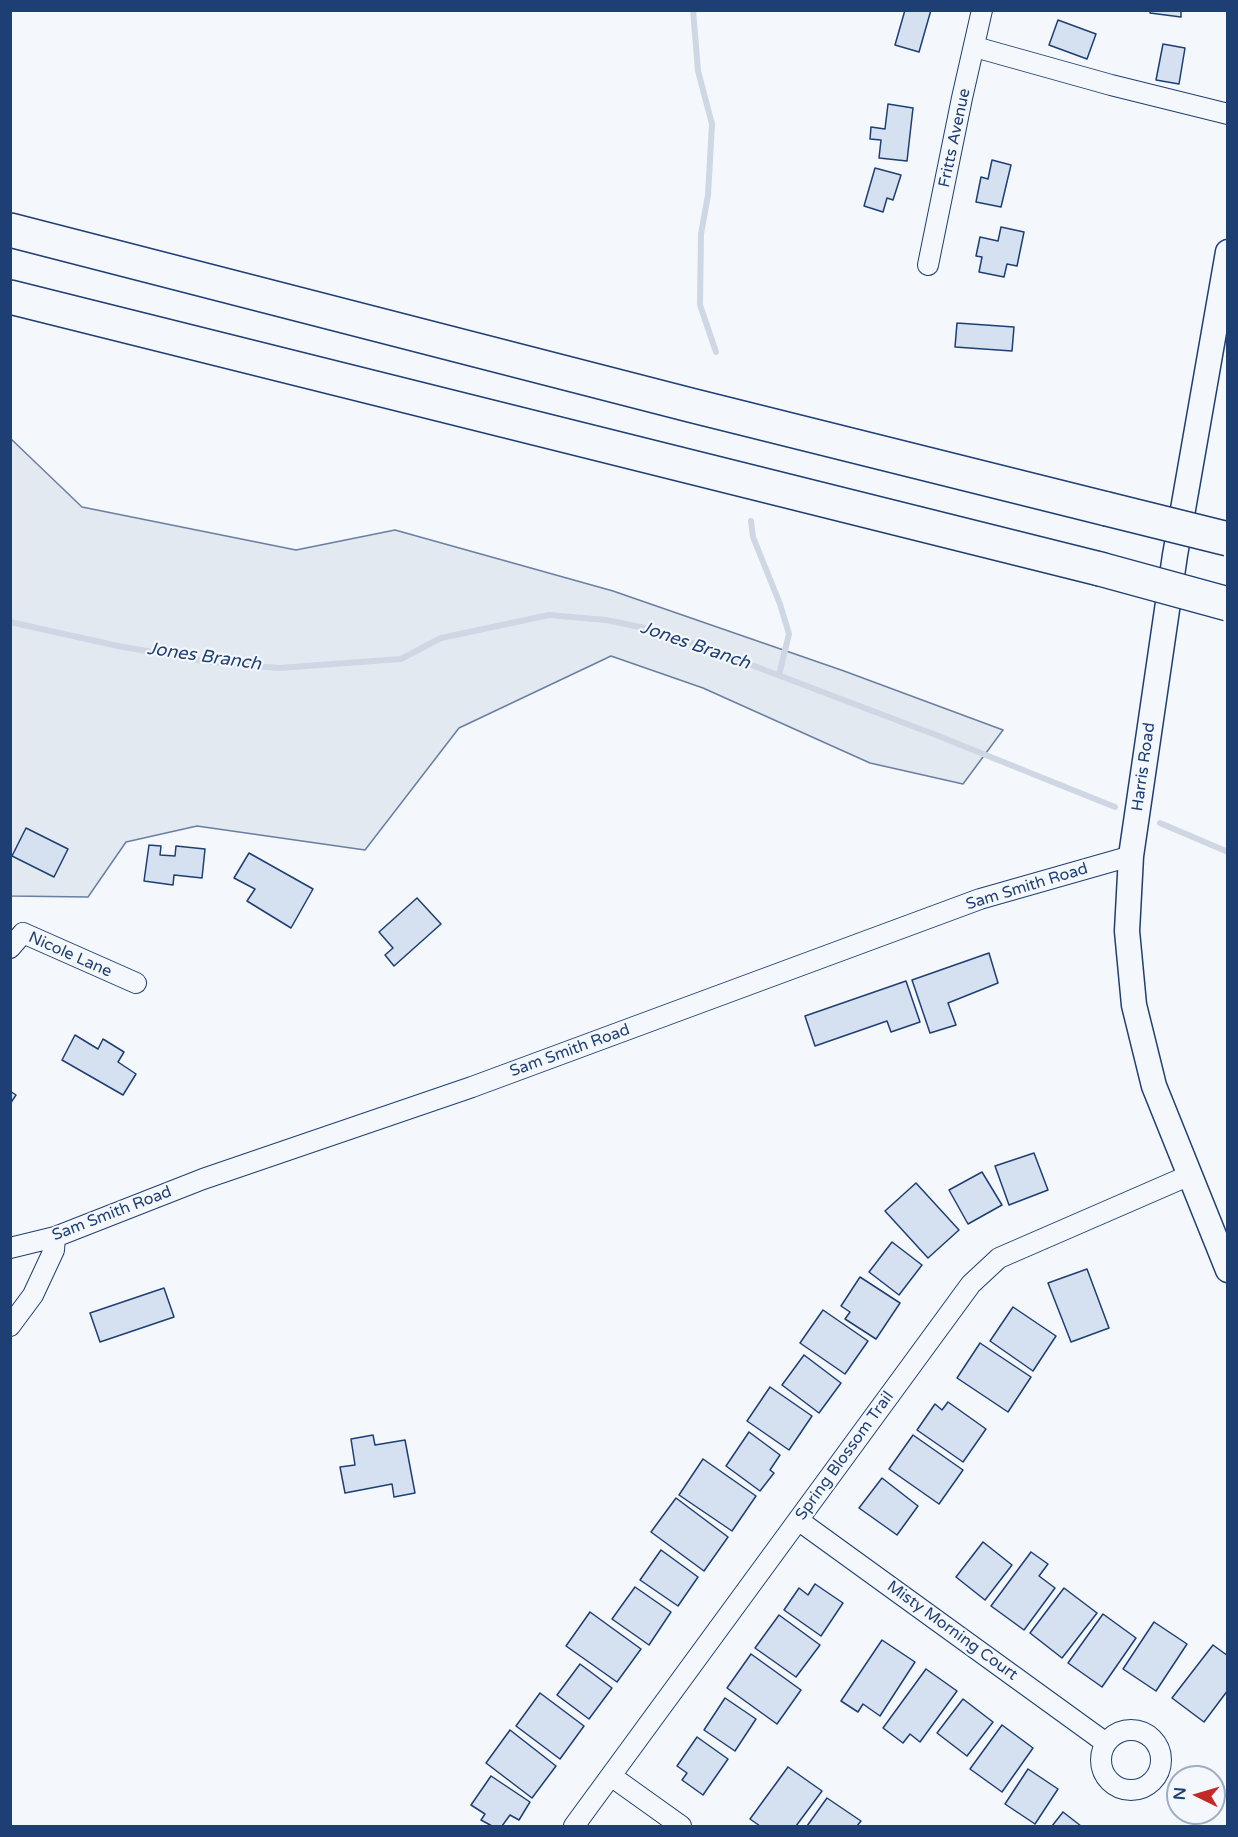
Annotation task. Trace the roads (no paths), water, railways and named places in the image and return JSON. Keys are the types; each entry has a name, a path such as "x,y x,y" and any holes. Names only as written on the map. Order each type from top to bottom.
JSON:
{"highway":[{"path":"10,230 702,408 1227,539"},
{"path":"10,297 1100,569 1227,604"}],"street":[{"name":"Fritts Avenue","path":"928,266 982,10"},
{"path":"975,47 1227,114"},
{"name":"Harris Road","path":"1227,252 1224,295 1175,555 1131,856 1127,931 1134,1005 1154,1086 1227,1270"},
{"name":"Sam Smith Road","path":"10,1248 55,1237 203,1179 472,1086 980,899 1131,856"},
{"name":"Nicole Lane","path":"10,948 23,933 136,983"},
{"name":"Spring Blossom Trail","path":"574,1827 970,1284 999,1258 1190,1175"},
{"path":"10,1326 33,1294 54,1250 55,1237"},
{"name":"Misty Morning Court","path":"798,1520 1106,1743"},
{"path":"611,1776 681,1827"}],"waterway":[{"path":"693,10 698,71 712,124 708,195 701,234 700,305 716,352"},
{"path":"751,521 753,537 780,604 789,634 779,675"},
{"name":"Jones Branch","path":"10,622 118,646 209,662 279,668 401,659 441,638 549,615 606,620 655,630 712,650 936,735 1115,807"},
{"name":"Jones Branch","path":"1160,823 1228,852"}]}
